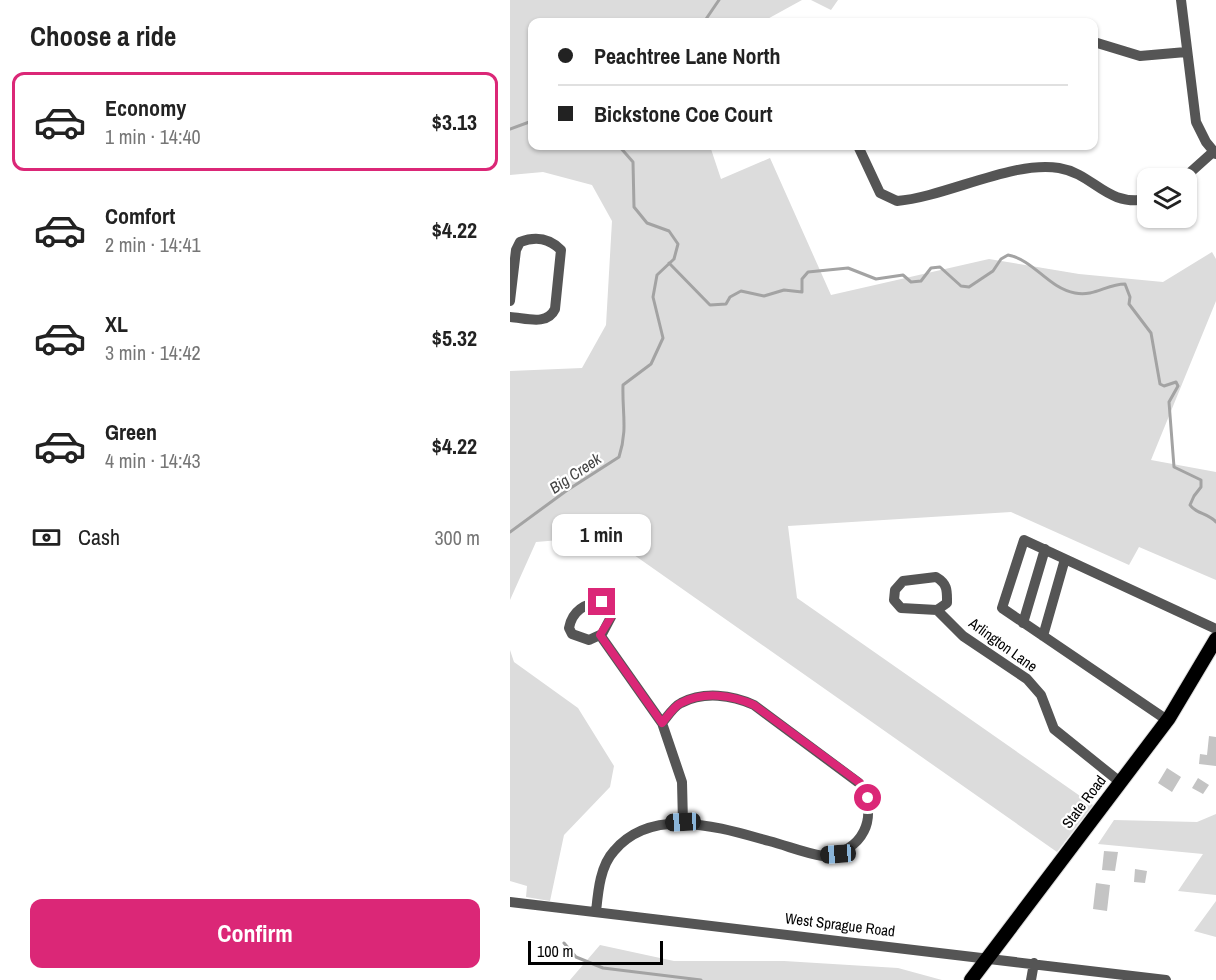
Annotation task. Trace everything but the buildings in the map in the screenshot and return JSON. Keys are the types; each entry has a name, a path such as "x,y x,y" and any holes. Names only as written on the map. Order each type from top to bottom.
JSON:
{"main road":[{"name":"State Road","path":"971,980 1167,720 1216,639"}],"street":[{"path":"1181,0 1196,122 1214,153 1196,168"},
{"path":"1098,43 1140,56 1186,52"},
{"path":"860,150 880,193 897,201 1026,169 1048,166 1081,174 1104,192 1119,199 1137,199"},
{"path":"510,301 516,250 520,243 541,238 554,243 561,250 555,309 552,316 546,320 510,317"},
{"path":"1167,720 1002,608 1024,540 1216,629"},
{"path":"1023,623 1045,549"},
{"path":"1042,636 1069,560"},
{"path":"936,577 944,582 948,603 938,610 901,608 894,600 895,590 903,581 936,577"},
{"name":"Arlington Lane","path":"938,610 963,636 1027,679 1041,695 1054,729 1120,782"},
{"path":"600,635 662,723 682,782 683,822"},
{"path":"596,912 600,882 613,851 640,831 663,823 683,822 822,855 838,854 853,846 868,820 868,798 860,783 754,705 740,698 714,695 680,703 662,723"},
{"name":"West Sprague Road","path":"510,902 1166,980"},
{"path":"1031,980 1034,963"}],"shaded area":[{"path":"510,0 802,0 769,18 528,18 528,150 711,150 721,179 770,158 831,295 989,259 1079,274 1163,282 1212,252 1216,259 1216,301 1151,460 1216,472 1216,580 1139,547 1129,565 1011,512 788,526 797,598 1093,805 1057,852 607,536 536,542 510,600 510,371 582,368 606,325 612,221 592,185 543,172 510,175"},
{"path":"811,0 838,0 831,10"},
{"path":"510,650 514,662 578,708 614,766 610,787 564,835 550,901 526,897 527,886 510,881"},
{"path":"1216,814 1216,895 1178,891 1203,854 1098,844 1114,820 1197,822"},
{"path":"1216,901 1216,937 1194,931"},
{"path":"600,945 674,961 784,961 898,968 942,980 570,980"}],"waterway":[{"path":"707,18 719,0"},
{"name":"Big Creek","path":"510,129 528,122"},
{"name":"Big Creek","path":"510,532 566,491 619,457 624,429 623,385 651,364 663,338 653,297 657,275 674,259 678,244 669,231 647,223 634,207 633,162 622,150"},
{"path":"669,263 710,305 726,304 730,297 741,291 764,296 784,290 802,292 802,279 808,272 848,268 876,279 903,275 911,282 921,281 931,268 940,267 961,286 969,287 993,271 1001,259 1008,255 1026,262 1057,286 1075,293 1094,292 1125,284 1130,297 1129,304 1151,333 1160,384 1164,386 1176,382 1178,386 1169,402 1174,467 1201,480 1201,487 1190,505 1216,522"},
{"path":"564,943 576,957 603,968 701,980"}],"route":[{"path":"602,602 609,606 611,617 609,625 600,635 662,723 680,703 714,695 740,698 754,705 860,783 868,798"}]}
